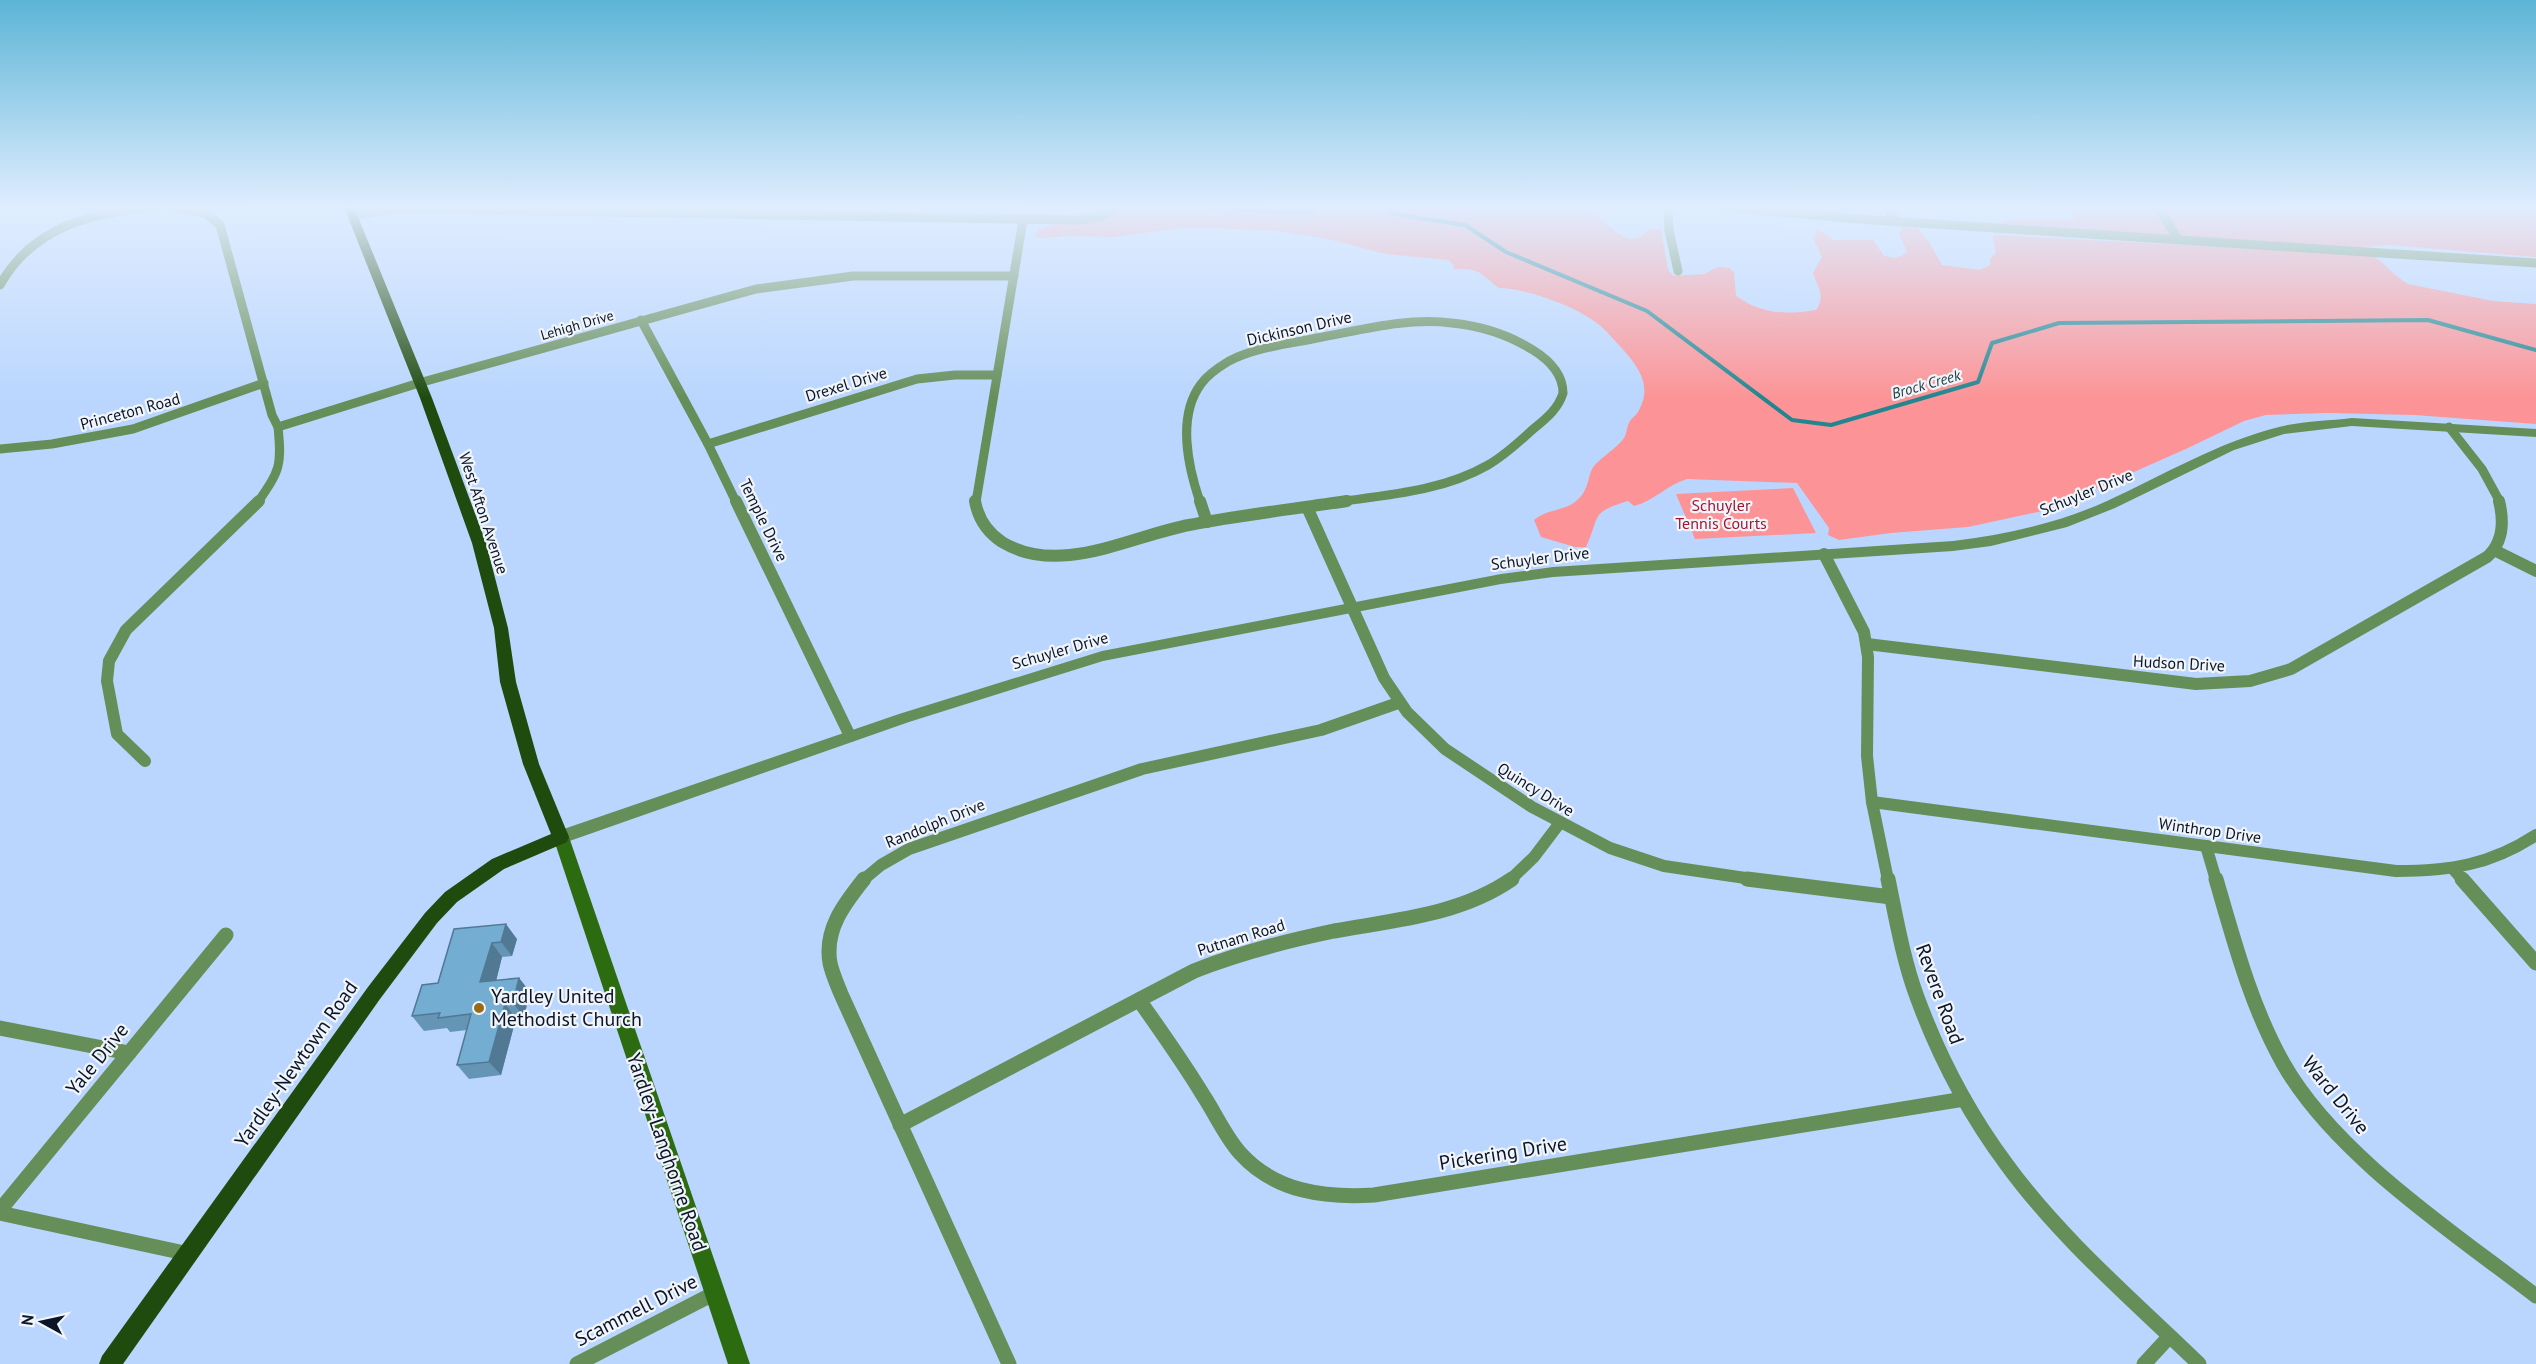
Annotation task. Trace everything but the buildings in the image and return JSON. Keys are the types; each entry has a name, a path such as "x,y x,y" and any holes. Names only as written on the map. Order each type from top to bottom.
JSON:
{"main road":[{"name":"West Afton Avenue","path":"375,271 479,543 501,628 511,693 531,764 561,837"},
{"name":"Yardley-Newtown Road","path":"110,1364 374,993 431,918 451,897 498,864 561,837"},
{"name":"Yardley-Langhorne Road","path":"561,837 739,1364"}],"street":[{"path":"0,285 6,271"},
{"path":"145,761 117,734 107,681 109,661 126,630 255,507 278,472 281,455 278,427 269,403 233,271"},
{"name":"Dickinson Drive","path":"1015,271 975,498 976,511 980,520 997,539 1024,551 1083,554 1113,548 1163,531 1207,522 1428,488 1454,480 1504,455 1556,408 1563,394 1560,376 1544,358 1512,339 1483,329 1439,321 1404,321 1383,324 1276,346 1240,357 1209,376 1191,401 1187,441 1188,463 1191,479 1207,522"},
{"name":"Lehigh Drive","path":"278,427 419,383 756,289 826,277 884,273 1014,276"},
{"name":"Temple Drive","path":"642,321 708,444 850,736"},
{"name":"Drexel Drive","path":"708,444 916,379 954,375 997,375"},
{"name":"Princeton Road","path":"0,449 52,444 133,429 264,383"},
{"name":"Schuyler Drive","path":"561,837 850,736 1050,670 1102,656 1501,579 1553,572 1953,546 2033,532 2084,516 2230,447 2283,430 2352,422 2536,433"},
{"path":"2449,427 2486,476 2503,510 2503,532 2494,550 2536,571"},
{"name":"Quincy Drive","path":"1307,507 1384,678 1398,703 1408,716 1449,753 1559,824 1623,853 1690,872 1891,897"},
{"name":"Hudson Drive","path":"1867,644 2163,681 2217,684 2250,681 2291,669 2308,660 2472,566 2494,550"},
{"name":"Revere Road","path":"1824,554 1860,621 1867,644 1867,756 1872,802 1891,897 1917,997 1942,1058 2006,1164 2025,1188 2080,1249 2169,1338 2199,1364"},
{"name":"Randolph Drive","path":"1009,1364 900,1125 830,963 833,928 840,909 867,875 909,849 1097,782 1188,758 1321,730 1398,703"},
{"name":"Winthrop Drive","path":"1872,802 2365,868 2415,872 2454,870 2498,857 2516,849 2536,834"},
{"name":"Putnam Road","path":"900,1125 1203,967 1261,947 1434,912 1480,898 1503,885 1523,869 1540,851 1559,824"},
{"name":"Ward Drive","path":"2206,846 2251,989 2269,1036 2282,1061 2305,1095 2352,1149 2394,1185 2536,1296"},
{"path":"2454,870 2536,963"},
{"name":"Yale Drive","path":"0,1211 226,935"},
{"name":"Pickering Drive","path":"1139,1000 1174,1049 1239,1152 1273,1181 1294,1190 1317,1195 1346,1197 1374,1195 1965,1099"},
{"path":"0,1028 129,1053"},
{"path":"0,1211 189,1254"},
{"name":"Scammell Drive","path":"577,1364 715,1293"},
{"path":"2144,1364 2169,1338"}],"green space":[{"path":"1475,271 1669,271 1674,276 1704,274 1711,271 1732,271 1736,296 1765,310 1784,313 1816,310 1821,296 1813,273 1814,271 2391,271 2408,284 2493,301 2536,304 2536,424 2414,415 2329,413 2266,415 2244,421 2188,448 2042,511 1968,527 1839,540 1828,535 1829,528 1797,483 1687,479 1641,504 1634,506 1628,501 1602,512 1598,516 1586,547 1575,547 1541,537 1534,520 1543,514 1572,504 1582,495 1594,466 1624,438 1629,423 1638,412 1644,398 1642,377 1623,349 1607,332 1586,316 1541,296 1499,288"},
{"name":"Schuyler Tennis Courts","path":"1793,488 1816,533 1695,539 1676,494"}],"waterway":[{"name":"Brock Creek","path":"1551,271 1647,311 1792,420 1831,425 1978,382 1992,343 2059,323 2428,320 2536,350"}],"place":[{"name":"Yardley United Methodist Church","path":"479,1008"}]}
